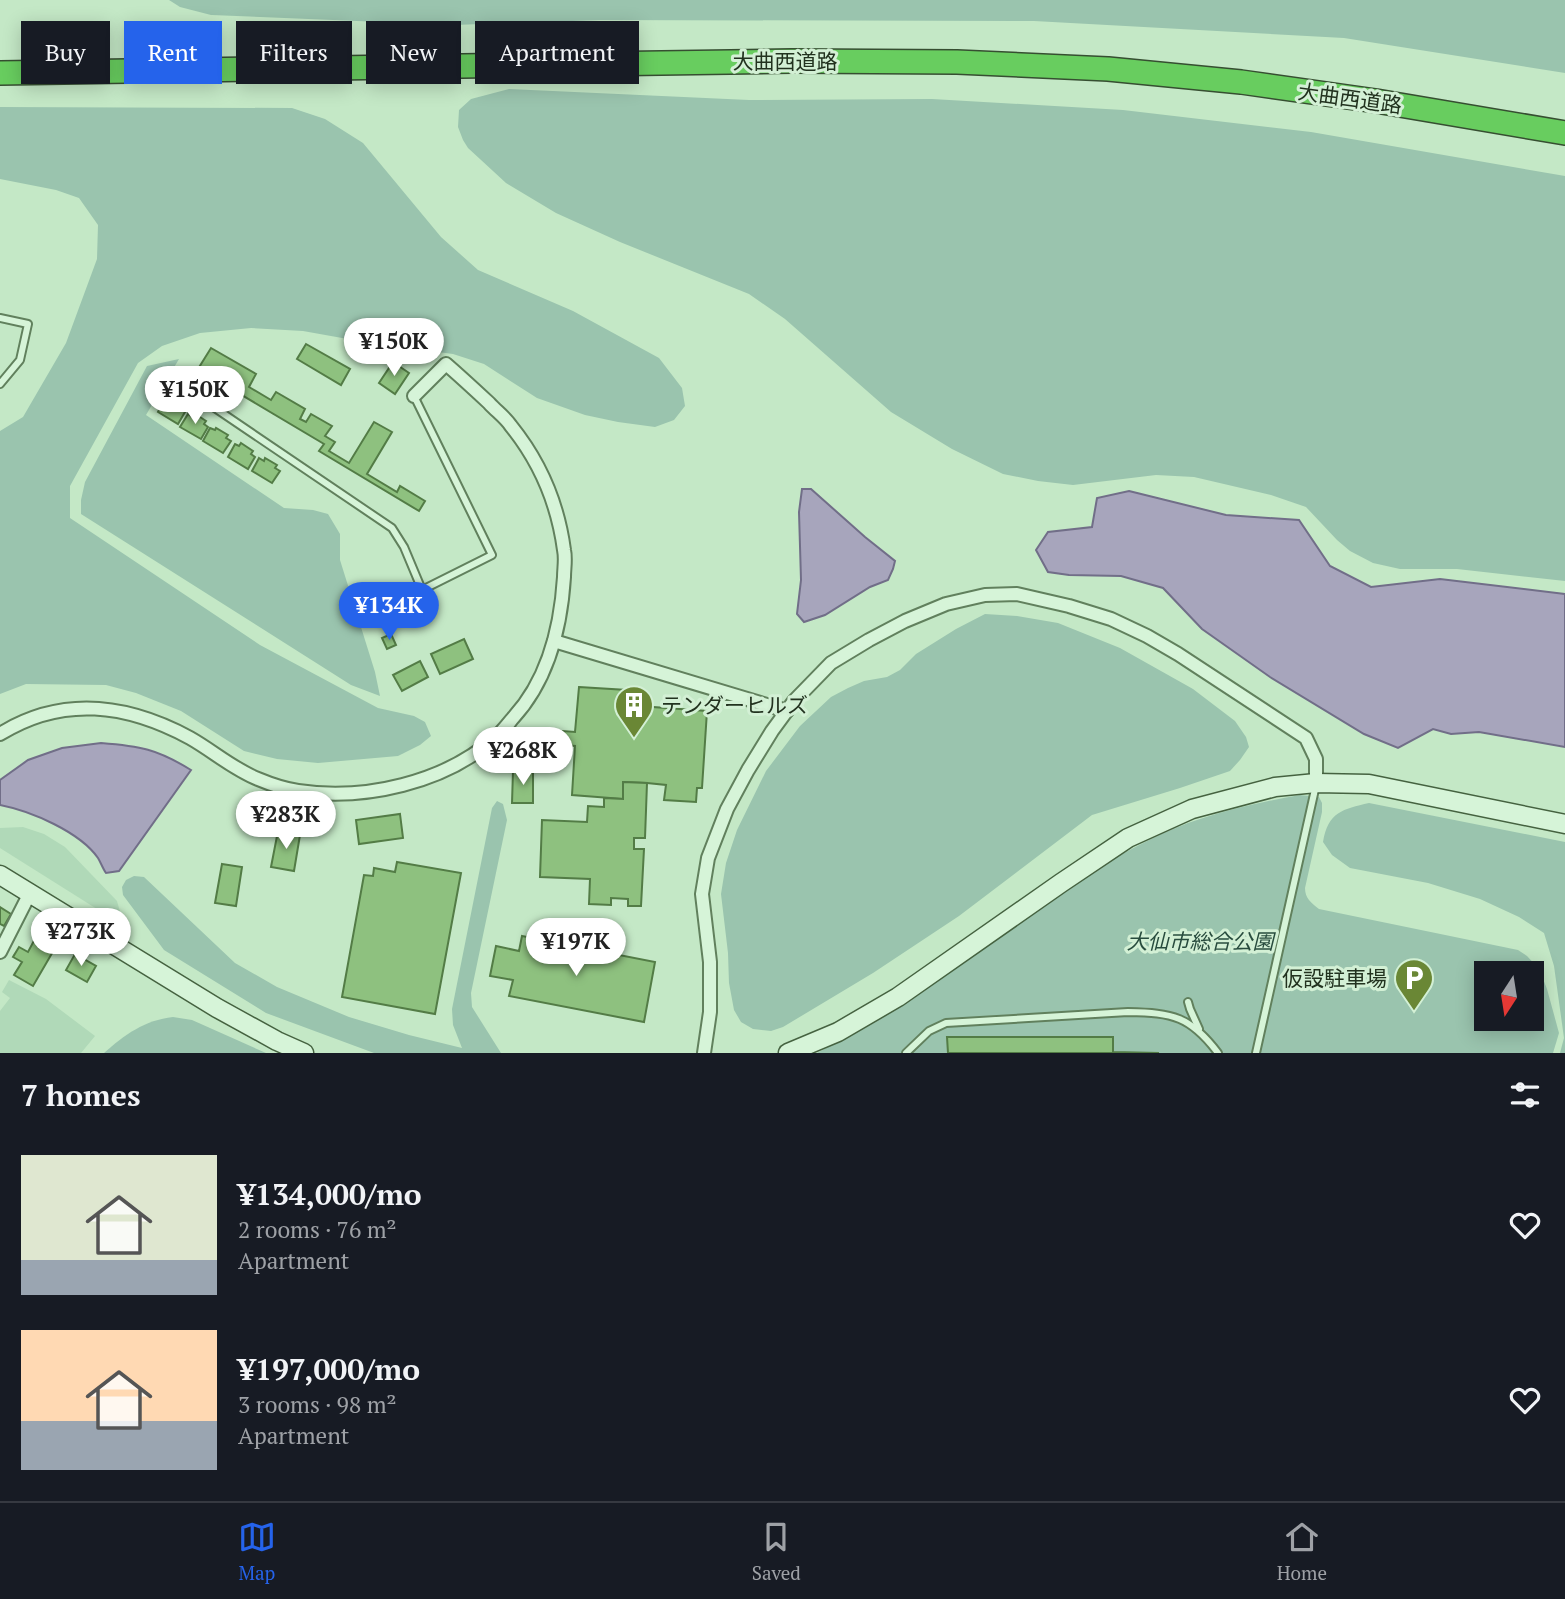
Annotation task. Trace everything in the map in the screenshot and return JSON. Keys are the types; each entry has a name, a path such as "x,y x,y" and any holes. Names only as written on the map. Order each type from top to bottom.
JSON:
{"highway":[{"name":"大曲西道路","path":"0,73 792,61 998,64 1108,69 1241,82 1376,101 1565,133"}],"street":[{"path":"0,734 50,711 97,708 150,719 191,739 218,758 256,778 296,791 338,795 382,790 422,780 463,761 495,738 524,706 539,680 554,641 562,601 565,553 558,515 544,476 510,424 446,364 414,396"},
{"path":"704,1053 710,1012 710,962 702,894 708,858 727,809 772,731 794,701 831,663 905,621 946,604 985,594 1017,594 1111,619 1178,654 1306,737 1316,758 1316,783"},
{"path":"554,641 786,711"},
{"path":"788,1053 838,1032 898,997 1128,838 1192,809 1275,787 1316,783 1369,784 1565,824"},
{"path":"0,875 217,1008 304,1053"},
{"path":"0,952 30,894"}],"lane":[{"path":"0,318 28,324 20,360 0,384"},
{"path":"175,381 393,528 422,590 492,555 414,396"},
{"path":"1256,1053 1316,783"},
{"path":"1188,1002 1200,1031 1218,1053"},
{"path":"906,1053 929,1031 946,1023 971,1021 1128,1012 1154,1013 1184,1020 1200,1031"}],"green space":[{"path":"169,0 1565,0 1565,73 1344,38 1034,21 601,20 475,21 475,24 461,25 461,21 366,21 211,15 180,7"},
{"path":"509,89 749,100 932,99 1123,110 1311,132 1565,176 1565,581 1457,569 1400,569 1373,563 1350,551 1306,507 1271,495 1194,477 1156,475 1073,485 1003,474 952,449 891,412 785,319 749,294 556,213 506,183 468,148 458,127 459,110 471,99"},
{"path":"0,107 292,108 325,119 363,143 441,237 478,270 573,311 659,358 682,388 685,406 674,420 655,427 585,415 537,398 484,364 453,354 303,331 251,328 200,333 162,346 138,363 70,486 70,518 260,645 378,708 414,716 425,722 431,736 420,745 398,756 318,763 277,759 244,751 181,711 136,693 106,685 26,684 0,694 0,431 23,417 66,343 97,259 98,225 79,198 56,190 0,179"},
{"path":"179,359 146,415 284,508 328,514 340,534 340,560 380,696 351,685 81,514 85,482 147,366"},
{"path":"985,614 1058,623 1120,648 1193,689 1235,721 1249,747 1230,771 1092,815 959,916 873,973 783,1027 771,1031 753,1029 741,1022 734,1010 721,894 726,863 737,830 766,771 800,726 831,697 864,681 887,677 900,670 916,654"},
{"name":"大仙市総合公園","path":"1300,795 1319,797 1322,812 1305,888 1306,895 1319,909 1518,950 1527,956 1532,961 1474,961 1474,1031 1544,1031 1544,982 1559,1033 1553,1053 817,1053 929,986 1107,862 1188,823 1237,808"},
{"path":"497,801 503,804 507,820 471,993 472,1007 501,1053 374,1053 266,1013 164,950 123,895 122,887 126,880 134,876 144,877 235,963 277,987 349,1017 462,1048 453,1025 452,1009 492,808"},
{"path":"1369,803 1565,842 1565,1053 1560,1053 1564,1038 1554,966 1544,933 1519,917 1480,899 1428,883 1350,868 1332,855 1323,842 1333,818 1344,810"},
{"path":"23,827 44,834 65,847 117,901 124,926 0,848 0,828"},
{"path":"9,980 46,999 95,1036 81,1053 0,1053 0,1011 10,998 2,992"},
{"path":"173,1017 192,1020 266,1053 104,1053 136,1029 153,1021"}],"water":[{"path":"802,489 811,489 895,561 888,580 870,587 825,615 804,622 797,614 801,580 799,512"},
{"path":"1129,491 1226,515 1299,520 1330,566 1371,587 1440,579 1565,594 1565,747 1479,732 1451,734 1433,729 1398,748 1364,734 1270,677 1202,629 1163,588 1121,576 1048,572 1036,550 1048,532 1092,527 1097,498"},
{"path":"101,743 148,750 191,770 119,871 106,873 90,849 67,831 26,812 0,805 0,780 28,760 62,748"}],"building":[{"path":"306,344 350,369 341,385 297,359"},
{"path":"211,348 256,374 249,387 271,400 276,392 305,409 300,419 306,422 311,414 332,426 325,436 335,442 329,451 349,463 374,422 392,432 367,474 397,492 400,486 425,501 419,511 319,451 324,444 198,369"},
{"path":"393,362 409,373 395,394 379,383"},
{"path":"165,399 169,402 171,399 183,406 181,409 185,412 178,424 158,412"},
{"path":"194,413 206,421 204,424 208,427 201,439 180,427 188,414 192,417"},
{"path":"210,428 216,428 228,435 226,438 231,441 223,453 203,441"},
{"path":"241,443 253,451 251,454 255,457 248,469 228,457 235,444 239,446"},
{"path":"259,458 264,461 265,458 277,465 275,468 280,471 272,483 252,471"},
{"path":"376,593 388,619 372,626 360,601"},
{"path":"391,634 396,645 387,649 382,638"},
{"path":"464,639 473,659 440,674 431,654"},
{"path":"420,661 428,677 402,691 393,675"},
{"name":"テンダーヒルズ","path":"579,687 627,690 626,705 707,711 702,788 697,788 696,802 664,800 666,785 647,783 623,782 623,799 572,795 575,746 562,745 563,731 575,732"},
{"path":"513,771 533,771 533,803 512,803"},
{"path":"623,782 647,783 645,838 634,838 634,849 644,849 641,906 628,906 628,899 611,898 611,905 589,904 590,879 540,877 542,820 587,822 588,806 604,807 604,798 623,799"},
{"path":"400,814 403,838 359,844 356,820"},
{"path":"278,831 300,835 294,871 271,867"},
{"path":"397,862 461,873 435,1014 342,997 364,875 373,876 374,868 395,872"},
{"path":"222,864 242,867 236,906 215,903"},
{"path":"0,907 11,914 4,926 0,924"},
{"path":"522,936 655,962 644,1022 509,996 513,980 490,976 496,946 519,951"},
{"path":"36,937 55,948 33,986 14,975 22,962 13,957 19,947 28,952"},
{"path":"75,954 96,966 87,982 66,970"},
{"path":"947,1037 1113,1037 1113,1052 1159,1053 948,1053"}],"place":[{"name":"テンダーヒルズ","path":"634,739"},
{"name":"仮設駐車場","path":"1414,1012"}]}
